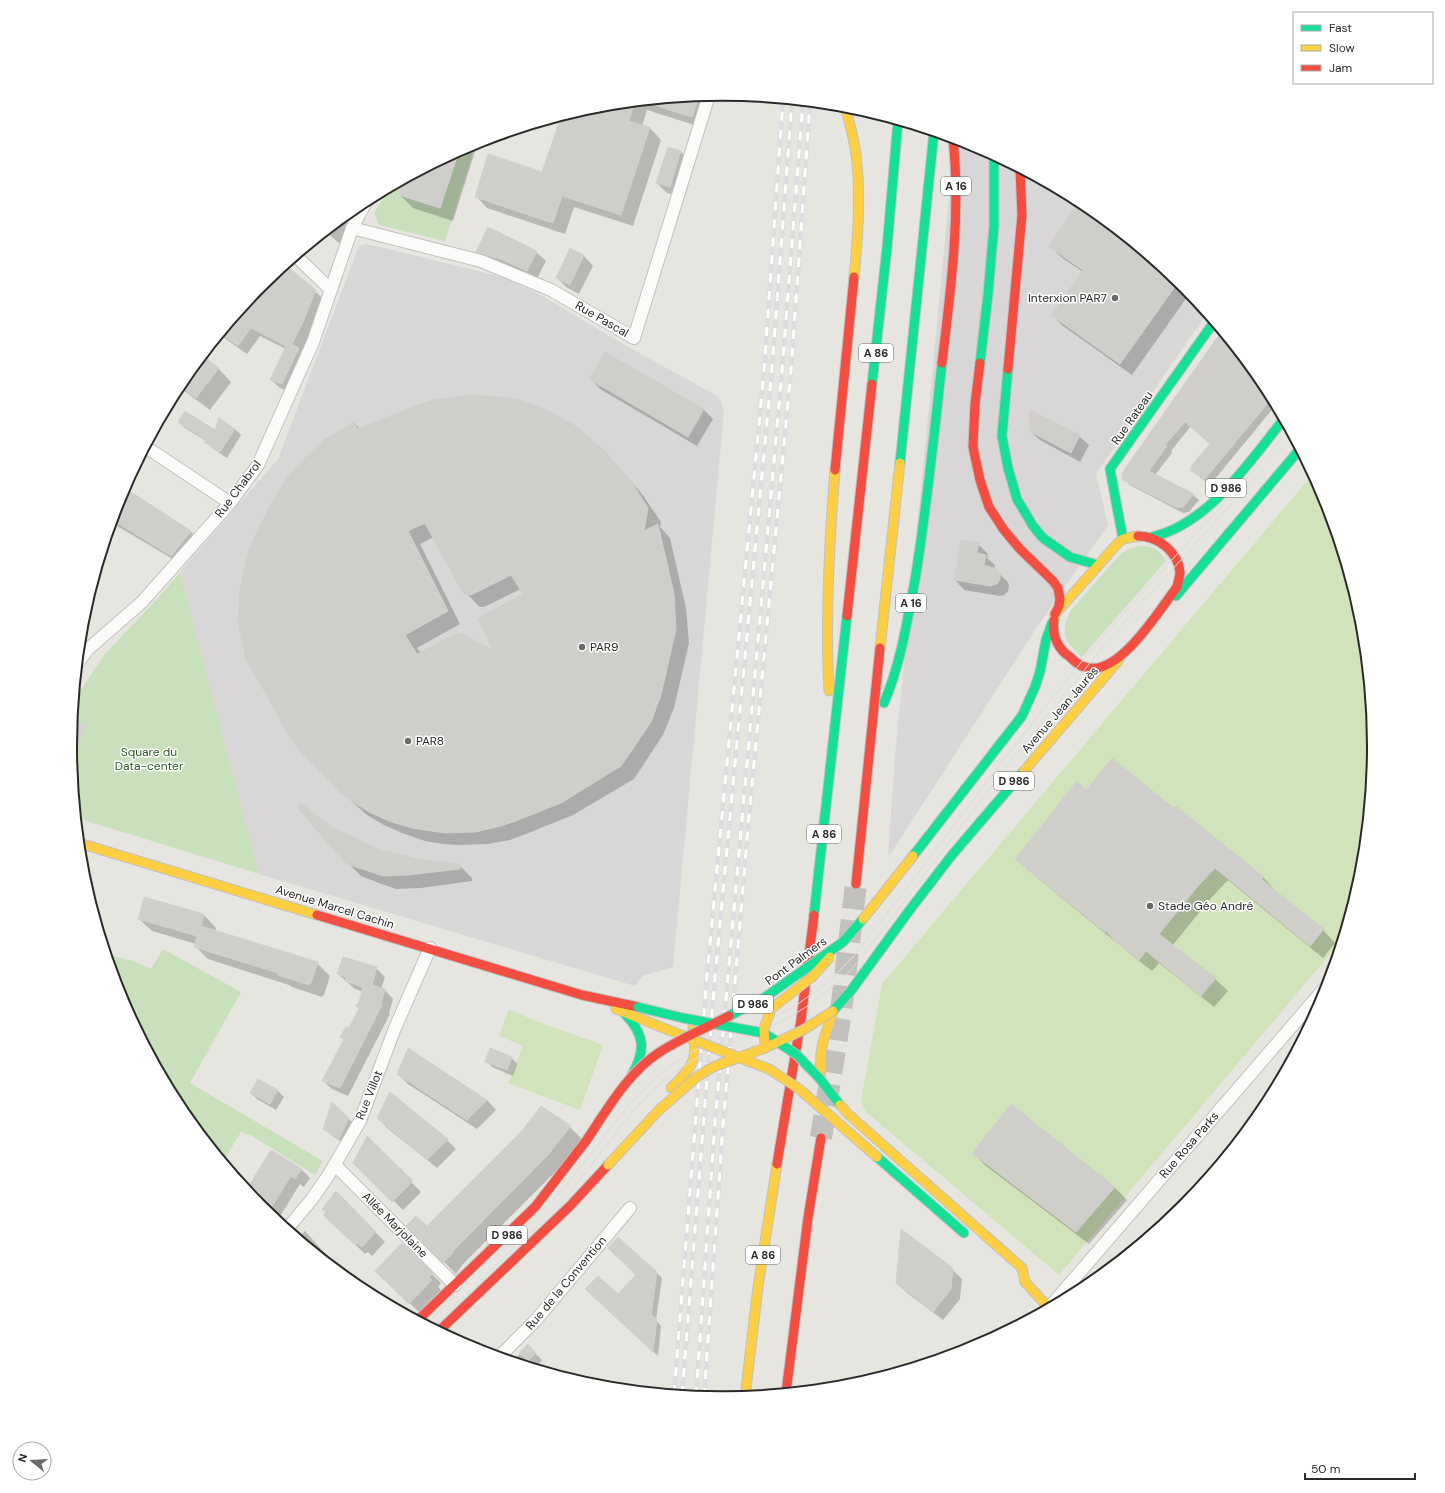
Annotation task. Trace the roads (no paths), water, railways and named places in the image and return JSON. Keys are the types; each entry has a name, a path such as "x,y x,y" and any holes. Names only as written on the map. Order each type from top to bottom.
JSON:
{"main road":[{"path":"834,738 827,660 827,582 856,257 858,187 856,153 847,113"},
{"name":"A 86","path":"747,1391 764,1242 801,1020 824,835 887,248 898,125"},
{"name":"A 86","path":"856,884 934,136"},
{"name":"A 16","path":"872,728 888,694 907,624 931,474 956,234 956,159 954,144"},
{"path":"994,161 994,226 988,295 975,404 973,447 980,480 989,507 1004,530 1020,549 1054,581 1058,588 1060,599 1059,606 1054,617 1053,630 1055,640 1059,648 1065,654 1086,668 1096,668 1114,662 1123,655 1138,639 1177,586 1180,577 1178,563 1166,546 1152,537 1138,536 1123,539 1098,564 1054,617"},
{"path":"1020,174 1022,215 1002,436 1007,466 1016,498 1030,522 1048,543 1070,558 1098,564"},
{"name":"Rue Rateau","path":"1123,539 1110,469 1212,325"},
{"name":"D 986","path":"1152,537 1165,534 1200,514 1238,475 1281,423"},
{"name":"D 986","path":"1138,639 1213,553 1297,453"},
{"name":"Avenue Jean Jaurès","path":"913,856 1022,716 1040,672 1046,640 1054,617"},
{"name":"Avenue Jean Jaurès","path":"833,1011 850,992 952,855 1123,655"},
{"name":"Avenue Marcel Cachin","path":"85,844 582,995"},
{"name":"Pont Palmers","path":"455,1285 535,1207 586,1141 626,1084 643,1066 660,1052 692,1037 764,998 844,942 913,856"},
{"path":"769,1069 764,1033 766,1020 771,1009 812,977 844,942"},
{"path":"582,995 764,1033 778,1042 798,1056 820,1079 847,1113 1022,1268 1025,1282"},
{"path":"582,995 633,1019 692,1037 769,1069 798,1088 973,1241"},
{"path":"820,1079 823,1042 833,1011"},
{"name":"D 986","path":"443,1328 570,1206 659,1110 698,1076 713,1067 765,1048 803,1030 833,1011"},
{"path":"626,1084 638,1066 643,1048 640,1034 633,1019"},
{"path":"608,1165 647,1112 688,1073 694,1059 692,1019"},
{"path":"787,1388 808,1218 821,1138"},
{"path":"1015,1277 1025,1282 1046,1305"},
{"name":"D 986","path":"421,1317 455,1285"}],"street":[{"name":"Rue Pascal","path":"352,228 481,261 551,290 634,338 707,101"},
{"name":"Rue Chabrol","path":"84,654 142,602 230,503 258,466 313,342 352,228 360,213"},
{"path":"299,259 331,290"},
{"path":"150,450 230,503"},
{"name":"Rue Villot","path":"290,1225 312,1199 335,1165 360,1121 395,1028 430,948"},
{"name":"Rue Rosa Parks","path":"1058,1298 1318,996"},
{"name":"Allée Marjolaine","path":"335,1165 455,1285"},
{"name":"Rue de la Convention","path":"503,1353 536,1320 630,1208"}],"tunnel":[{"path":"821,1138 841,1011 856,884"}],"tram line":[{"path":"429,1321 560,1193 628,1106 667,1068 695,1050 727,1035 747,1029 798,1004 828,982 854,956 1079,665 1104,635 1287,433"},
{"path":"436,1324 566,1198 634,1110 656,1087 680,1068 702,1055 781,1022 806,1007 832,988 851,970 1018,752 1107,642 1262,470"}],"railway":[{"path":"674,1390 707,975 764,371 783,104"},
{"path":"682,1391 715,977 772,368 792,105"},
{"path":"696,1391 715,1122 782,371 803,106"},
{"path":"704,1392 723,1125 749,816 791,370 810,107"}],"place":[{"name":"Interxion PAR7","path":"1115,298"},
{"name":"PAR9","path":"582,647"},
{"name":"PAR8","path":"408,741"},
{"name":"Stade Géo André","path":"1150,906"}],"park label":[{"name":"Square du Data-center","path":"149,759"}]}
